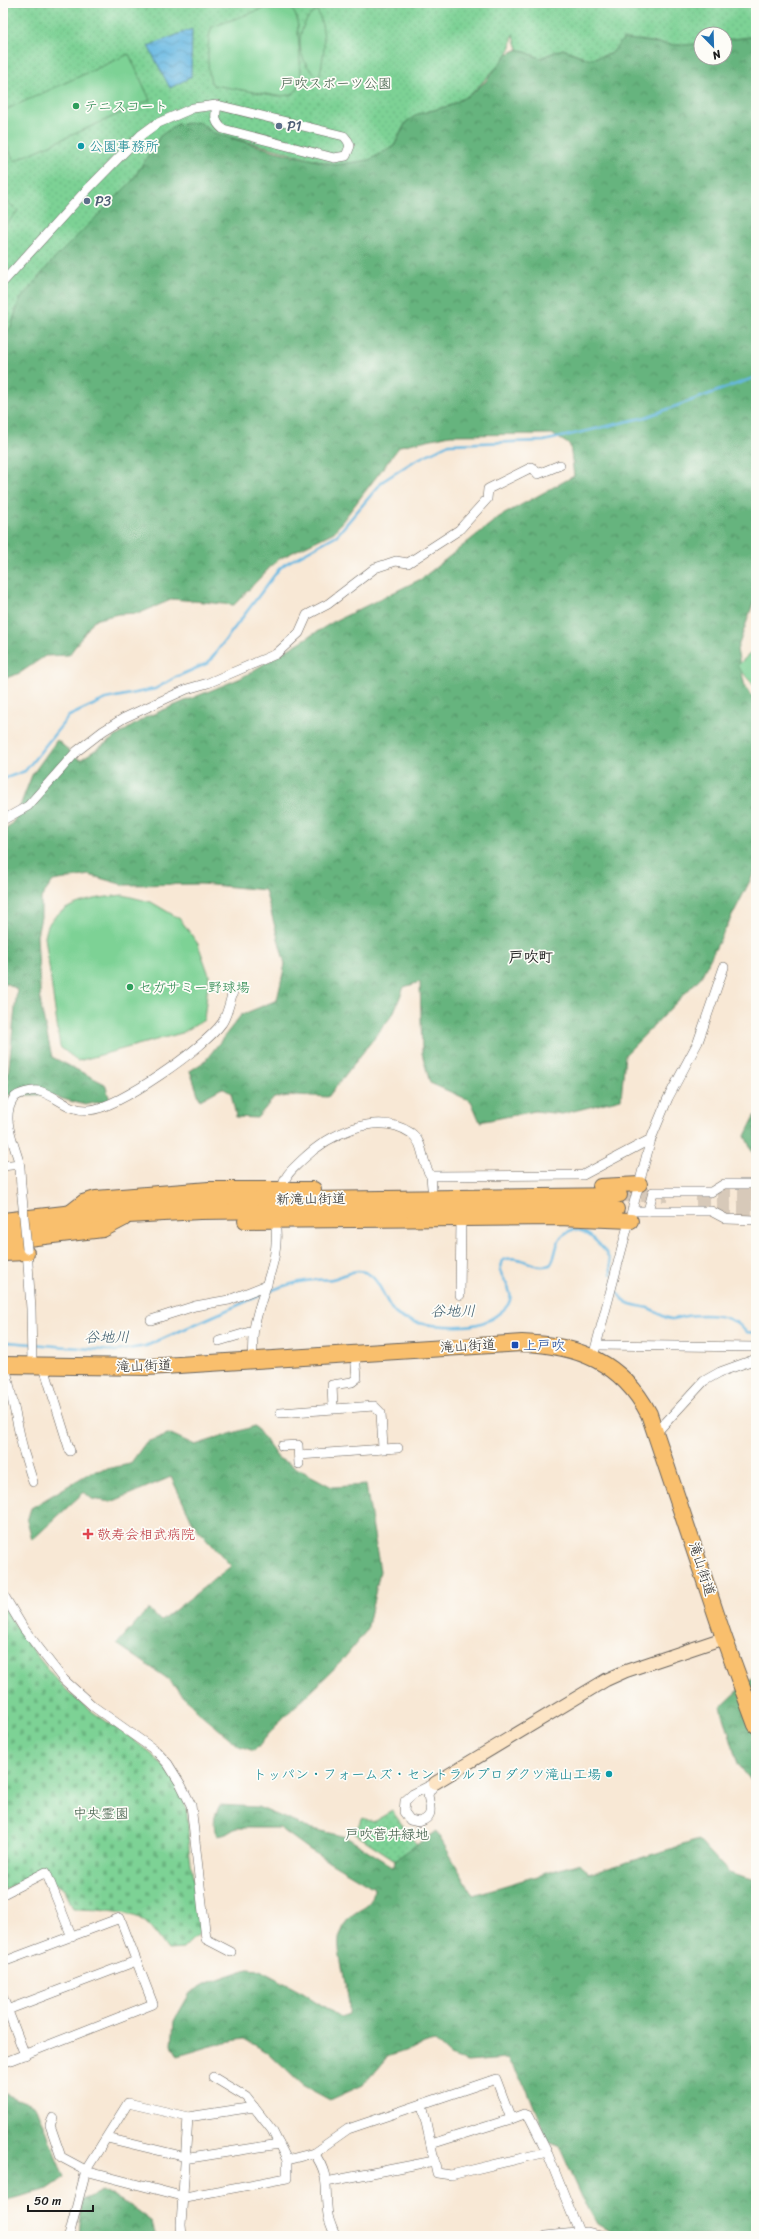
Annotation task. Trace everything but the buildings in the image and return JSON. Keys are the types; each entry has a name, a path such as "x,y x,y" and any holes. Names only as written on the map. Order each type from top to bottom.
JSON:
{"highway":[{"name":"滝山街道","path":"4,1365 36,1361 148,1367 522,1343 595,1351 634,1391 649,1414 724,1638 756,1725"}],"main road":[{"path":"69,1213 83,1202 96,1198 209,1190 282,1189 432,1182 640,1184"},
{"name":"新滝山街道","path":"3,1220 135,1205 230,1200 620,1195"},
{"name":"新滝山街道","path":"3,1231 128,1216 200,1212 512,1208 617,1209"},
{"path":"200,1212 226,1221 632,1216"},
{"path":"3,1242 102,1230 128,1216"},
{"path":"3,1254 27,1251"}],"street":[{"path":"3,282 81,196 142,135 156,124 193,108 217,105 344,136 348,141 348,152 346,156 334,158 223,128 218,124 216,119 217,105"},
{"path":"3,820 28,806 77,752 103,731 124,718 187,689 208,683 276,654 299,633 307,615 328,604 375,568 396,561 408,563 458,530 487,499 488,489 532,467 538,474 560,465"},
{"path":"724,967 698,1042 668,1098 651,1139 632,1216 606,1306 595,1351 756,1347"},
{"path":"70,1450 36,1361 33,1341 19,1164 8,1125 7,1114 14,1098 19,1093 39,1091 64,1105 89,1110 112,1103 134,1091 202,1043 222,1022 234,989"},
{"path":"282,1189 284,1177 322,1143 335,1136 371,1124 401,1128 413,1134 421,1148 432,1182 583,1175 651,1139"},
{"path":"3,1166 19,1164"},
{"path":"648,1211 653,1192 711,1192 724,1184 756,1184"},
{"path":"632,1216 648,1211 711,1211 726,1219 756,1220"},
{"path":"460,1295 461,1219"},
{"path":"252,1360 253,1330 276,1254 278,1238 275,1221"},
{"path":"150,1320 195,1306 229,1300 267,1286"},
{"path":"219,1341 253,1330"},
{"path":"333,1408 332,1385 352,1382 357,1378 355,1353"},
{"path":"656,1433 704,1381 720,1372 756,1359"},
{"path":"4,1365 23,1450 33,1482"},
{"path":"280,1413 333,1408 377,1408 381,1413 383,1448"},
{"path":"282,1446 298,1445 299,1464"},
{"path":"299,1455 398,1448"},
{"path":"3,1594 24,1629 63,1679 94,1707 156,1751 168,1764 191,1805 194,1850 206,1939 231,1952"},
{"path":"435,1783 428,1794 432,1810 430,1815 419,1822 410,1820 404,1812 405,1801 606,1680 626,1671 724,1638"},
{"path":"3,1894 46,1872 72,1936"},
{"path":"3,1962 120,1918 153,2004 3,2063"},
{"path":"8,2010 136,1961"},
{"path":"3,1998 25,2054"},
{"path":"53,2118 50,2125 61,2157 86,2170 182,2196 287,2178 287,2160 272,2130 246,2097 213,2077"},
{"path":"287,2160 314,2153 348,2130 496,2078 511,2119"},
{"path":"69,2236 86,2170 128,2103 188,2117 254,2107"},
{"path":"422,2104 437,2173 451,2175 547,2152"},
{"path":"431,2144 524,2114 529,2116 547,2152 579,2232"},
{"path":"182,2236 182,2196 188,2117"},
{"path":"107,2138 185,2158 279,2144"},
{"path":"314,2153 323,2166 326,2182 328,2216 335,2236"},
{"path":"326,2182 434,2161"},
{"path":"545,2236 579,2232 605,2236"}],"green space":[{"name":"戸吹スポーツ公園","path":"3,3 756,3 756,37 733,39 733,26 693,26 693,45 684,47 667,46 640,40 611,54 589,59 563,49 540,58 518,49 513,34 511,47 503,61 471,94 449,106 419,114 406,122 394,146 370,160 336,165 214,133 199,123 177,125 160,137 132,181 53,261 19,301 11,327 3,335"},
{"path":"276,4 291,7 297,18 301,75 298,88 295,92 290,95 278,96 213,85 208,66 209,39 212,27"},
{"path":"317,10 324,35 323,60 319,77 305,62 301,53 300,44 304,25 309,17"},
{"path":"756,37 756,595 737,650 745,687 756,700 756,869 701,977 625,1055 621,1099 562,1114 535,1111 480,1122 471,1101 430,1083 422,1053 420,982 404,987 393,1014 328,1097 297,1095 274,1098 257,1118 236,1117 231,1093 222,1088 200,1100 190,1071 205,1061 241,1015 277,1000 285,964 265,890 201,884 124,885 89,875 53,881 41,898 41,917 37,936 41,1007 52,1057 105,1084 110,1100 85,1105 48,1095 6,1095 17,989 3,982 3,834 15,819 32,775 57,740 80,760 146,717 241,678 333,622 421,579 499,517 574,476 570,445 552,434 450,435 400,446 334,532 277,560 234,605 173,599 140,613 118,614 94,620 69,655 45,656 20,673 3,679 3,335 11,327 19,301 52,261 132,181 160,136 176,125 199,122 214,133 275,151 335,165 369,160 394,146 406,122 418,114 449,106 471,94 486,81 507,54 518,49 540,58 563,49 589,59 611,54 623,39 671,45 693,44 693,66 733,66 733,39"},
{"name":"テニスコート","path":"129,54 150,100 14,161 3,136 3,111"},
{"path":"3,198 18,211 3,228"},
{"path":"756,648 756,688 737,666"},
{"name":"セガサミー野球場","path":"123,895 151,902 180,919 198,944 209,975 204,1020 182,1033 78,1061 60,1047 45,937 48,925 57,915 74,905 93,899"},
{"path":"756,1114 756,1160 745,1136"},
{"path":"255,1426 278,1458 332,1487 366,1485 380,1571 367,1630 341,1662 282,1719 254,1751 239,1746 196,1710 168,1679 117,1644 148,1609 161,1621 231,1566 194,1525 171,1477 111,1502 92,1499 84,1492 32,1540 27,1521 31,1508 91,1472 130,1464 146,1442 171,1434 195,1445"},
{"name":"中央霊園","path":"3,1606 36,1654 64,1687 90,1710 138,1743 152,1755 165,1769 176,1785 187,1810 189,1850 202,1930 183,1949 168,1950 155,1932 139,1918 107,1911 73,1909 65,1889 52,1883 47,1870 3,1890"},
{"path":"756,1674 756,1787 738,1764 721,1707"},
{"path":"220,1805 258,1807 308,1828 346,1837 394,1867 395,1860 436,1831 473,1895 580,1863 589,1874 699,1840 729,1873 756,1881 756,2236 618,2236 597,2224 582,2197 559,2146 548,2142 527,2089 507,2059 467,2062 450,2056 434,2041 387,2057 363,2085 330,2100 302,2085 267,2052 244,2039 225,2042 178,2056 172,2045 174,2021 190,1993 207,1983 247,1969 260,1970 303,1993 340,2017 349,2014 348,1995 339,1951 340,1935 348,1919 365,1907 373,1895 374,1888 310,1850 280,1828 236,1828 226,1834 217,1836 214,1820"},
{"name":"戸吹菅井緑地","path":"392,1811 418,1846 395,1860 354,1833 363,1818 373,1822"},
{"path":"3,2093 37,2107 64,2178 48,2189 3,2201"},
{"path":"102,2191 128,2204 152,2222 156,2236 79,2236 82,2200"}],"water":[{"path":"192,29 191,77 170,88 148,46"}],"waterway":[{"path":"3,779 25,771 69,716 106,699 155,689 176,677 208,663 279,569 285,564 337,535 383,481 414,461 449,444 544,441 646,417 756,377"},
{"name":"谷地川","path":"267,1292 296,1283 332,1279 359,1271 372,1276 391,1308 402,1318 423,1324 435,1325 459,1326 478,1324 488,1321 497,1315 507,1306 510,1301 510,1291 500,1271 503,1260 509,1258 537,1265 550,1265 560,1238 571,1230 581,1231 596,1241 604,1250 610,1261 611,1274"},
{"name":"谷地川","path":"614,1286 621,1298 628,1303 651,1309 662,1316 671,1319 694,1315 719,1316 734,1321 746,1332 756,1333"},
{"name":"谷地川","path":"3,1344 8,1342 116,1351 146,1346 261,1295"}],"tunnel":[{"path":"620,1195 667,1195"},
{"path":"696,1195 756,1196"},
{"path":"696,1208 756,1209"}],"place":[{"name":"テニスコート","path":"76,106"},
{"name":"P1","path":"279,126"},
{"name":"公園事務所","path":"81,146"},
{"name":"P3","path":"87,201"},
{"name":"セガサミー野球場","path":"130,987"},
{"name":"上戸吹","path":"515,1345"},
{"name":"敬寿会相武病院","path":"88,1534"},
{"name":"トッパン・フォームズ・セントラルプロダクツ滝山工場","path":"609,1774"}],"district":[{"name":"戸吹町","path":"531,957"}]}
